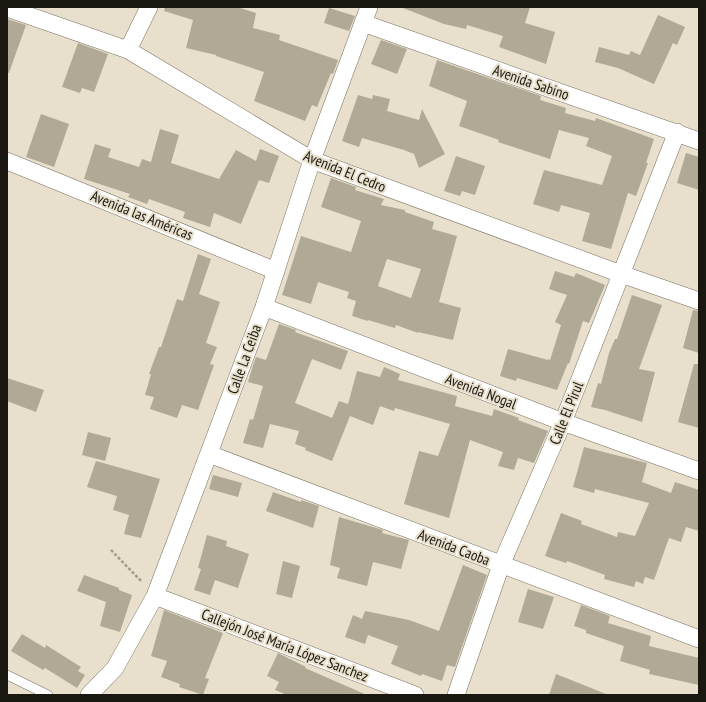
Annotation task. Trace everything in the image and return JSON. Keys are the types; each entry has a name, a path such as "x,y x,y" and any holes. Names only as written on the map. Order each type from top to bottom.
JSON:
{"street":[{"path":"128,50 149,7"},
{"name":"Calle La Ceiba","path":"89,695 115,668 155,596 264,307 312,160 369,7"},
{"name":"Avenida El Cedro","path":"7,8 128,50 312,160 699,302"},
{"name":"Avenida Sabino","path":"363,23 678,132 699,141"},
{"name":"Calle El Pirul","path":"456,695 501,565 563,422 620,274 678,132"},
{"name":"Avenida las Américas","path":"7,161 276,271"},
{"name":"Avenida Nogal","path":"264,307 563,422 699,471"},
{"name":"Avenida Caoba","path":"209,454 699,639"},
{"name":"Callejón José María López Sanchez","path":"155,596 415,695"}],"lane":[{"path":"7,675 48,695"}],"path":[{"path":"111,550 155,596"}],"building":[{"path":"165,7 237,7 256,13 253,28 280,35 279,40 338,60 317,107 312,105 305,121 254,101 264,72 216,55 186,48 193,20 164,11"},
{"path":"403,7 530,7 525,23 555,32 546,64 499,47 503,36 467,25 466,29 444,24"},
{"path":"329,8 355,16 349,31 324,23"},
{"path":"658,15 685,27 677,45 673,43 654,84 618,68 595,62 599,47 629,55 631,51 640,55"},
{"path":"7,19 26,25 9,73 7,72"},
{"path":"381,40 407,49 397,74 371,64"},
{"path":"78,43 108,54 94,92 82,88 80,93 62,87"},
{"path":"437,60 541,96 540,100 566,108 565,113 595,121 596,118 654,139 646,163 648,163 636,196 628,193 611,249 582,241 590,213 561,205 559,212 533,204 544,170 602,185 612,156 586,146 589,138 559,130 550,159 498,142 499,140 459,126 467,101 429,86"},
{"path":"358,95 372,99 373,95 390,99 387,111 419,120 422,109 445,154 419,168 414,154 404,150 362,138 359,147 342,141"},
{"path":"41,114 69,124 54,167 26,157"},
{"path":"160,129 179,135 171,163 219,179 236,150 256,161 260,149 279,156 269,183 259,180 241,224 214,213 210,227 183,218 185,212 149,199 147,204 128,197 130,194 84,179 95,144 111,149 108,157 139,167 142,159 151,162"},
{"path":"686,153 699,157 699,190 677,183"},
{"path":"456,156 485,166 475,195 462,191 460,196 444,191"},
{"path":"331,178 356,187 355,190 384,199 381,205 405,210 405,212 434,222 432,229 457,236 439,302 461,308 453,340 418,333 396,325 395,328 352,316 356,301 347,298 349,292 318,282 311,304 282,295 301,236 351,252 361,221 321,207","holes":["387,259 421,269 411,298 378,286"]},
{"path":"198,254 211,259 199,294 220,302 206,343 217,347 210,364 214,365 198,410 182,405 177,418 150,409 154,397 145,395 151,374 149,374 159,347 161,347 177,299 183,301"},
{"path":"555,271 574,277 576,273 605,285 589,323 583,321 569,364 568,363 557,390 517,378 516,381 500,376 508,349 550,360 561,325 555,322 567,295 549,289"},
{"path":"632,295 662,305 639,369 655,372 642,422 591,407 598,383 601,384 609,353 615,339 617,339"},
{"path":"693,310 699,311 699,353 683,348"},
{"path":"279,324 296,330 295,332 348,351 341,370 312,359 295,403 332,418 339,401 348,404 357,371 380,377 384,367 400,374 398,380 457,396 455,406 492,416 494,409 548,431 534,463 518,458 514,470 498,466 503,452 470,440 449,518 404,504 419,451 438,456 450,424 395,408 394,411 380,406 373,425 350,416 332,461 305,450 306,448 295,444 299,431 270,424 263,448 243,443 250,419 253,420 263,386 248,382 253,365 256,357 266,360"},
{"path":"694,364 699,364 699,428 678,422"},
{"path":"7,378 44,390 36,412 7,401"},
{"path":"88,432 111,438 105,461 82,455"},
{"path":"584,447 647,463 642,482 671,493 675,482 699,490 699,531 686,527 681,542 669,538 654,580 645,577 643,584 636,581 634,587 604,579 605,575 567,561 566,563 545,556 561,513 582,521 581,524 617,537 618,532 635,536 649,503 595,489 594,493 573,487"},
{"path":"96,461 160,479 141,538 124,534 129,515 113,510 117,496 87,487"},
{"path":"213,475 242,483 238,497 209,489"},
{"path":"273,492 301,502 301,500 319,506 313,528 266,511"},
{"path":"339,517 383,530 382,533 409,540 401,569 373,562 367,586 337,578 340,568 330,565"},
{"path":"207,535 227,541 226,546 249,554 238,588 215,580 210,595 194,590 201,569 198,568"},
{"path":"283,561 300,566 292,598 276,594"},
{"path":"463,565 487,575 455,667 447,665 442,681 422,674 421,676 391,664 398,646 368,635 365,644 345,637 353,615 362,619 365,611 409,620 439,631"},
{"path":"84,575 119,588 119,590 132,595 120,632 100,626 106,602 77,591"},
{"path":"528,589 554,597 543,629 518,622"},
{"path":"581,605 610,616 608,623 651,636 649,646 699,658 699,685 649,674 650,670 620,661 624,646 586,633 586,630 574,626"},
{"path":"164,610 223,633 205,678 209,679 203,695 179,687 180,684 161,677 167,661 151,656"},
{"path":"22,634 45,648 46,645 81,667 78,671 85,675 77,688 45,668 43,670 11,651"},
{"path":"278,653 306,667 305,668 367,695 287,695 275,690 279,682 267,676"},
{"path":"556,674 606,694 606,695 549,695"}]}
